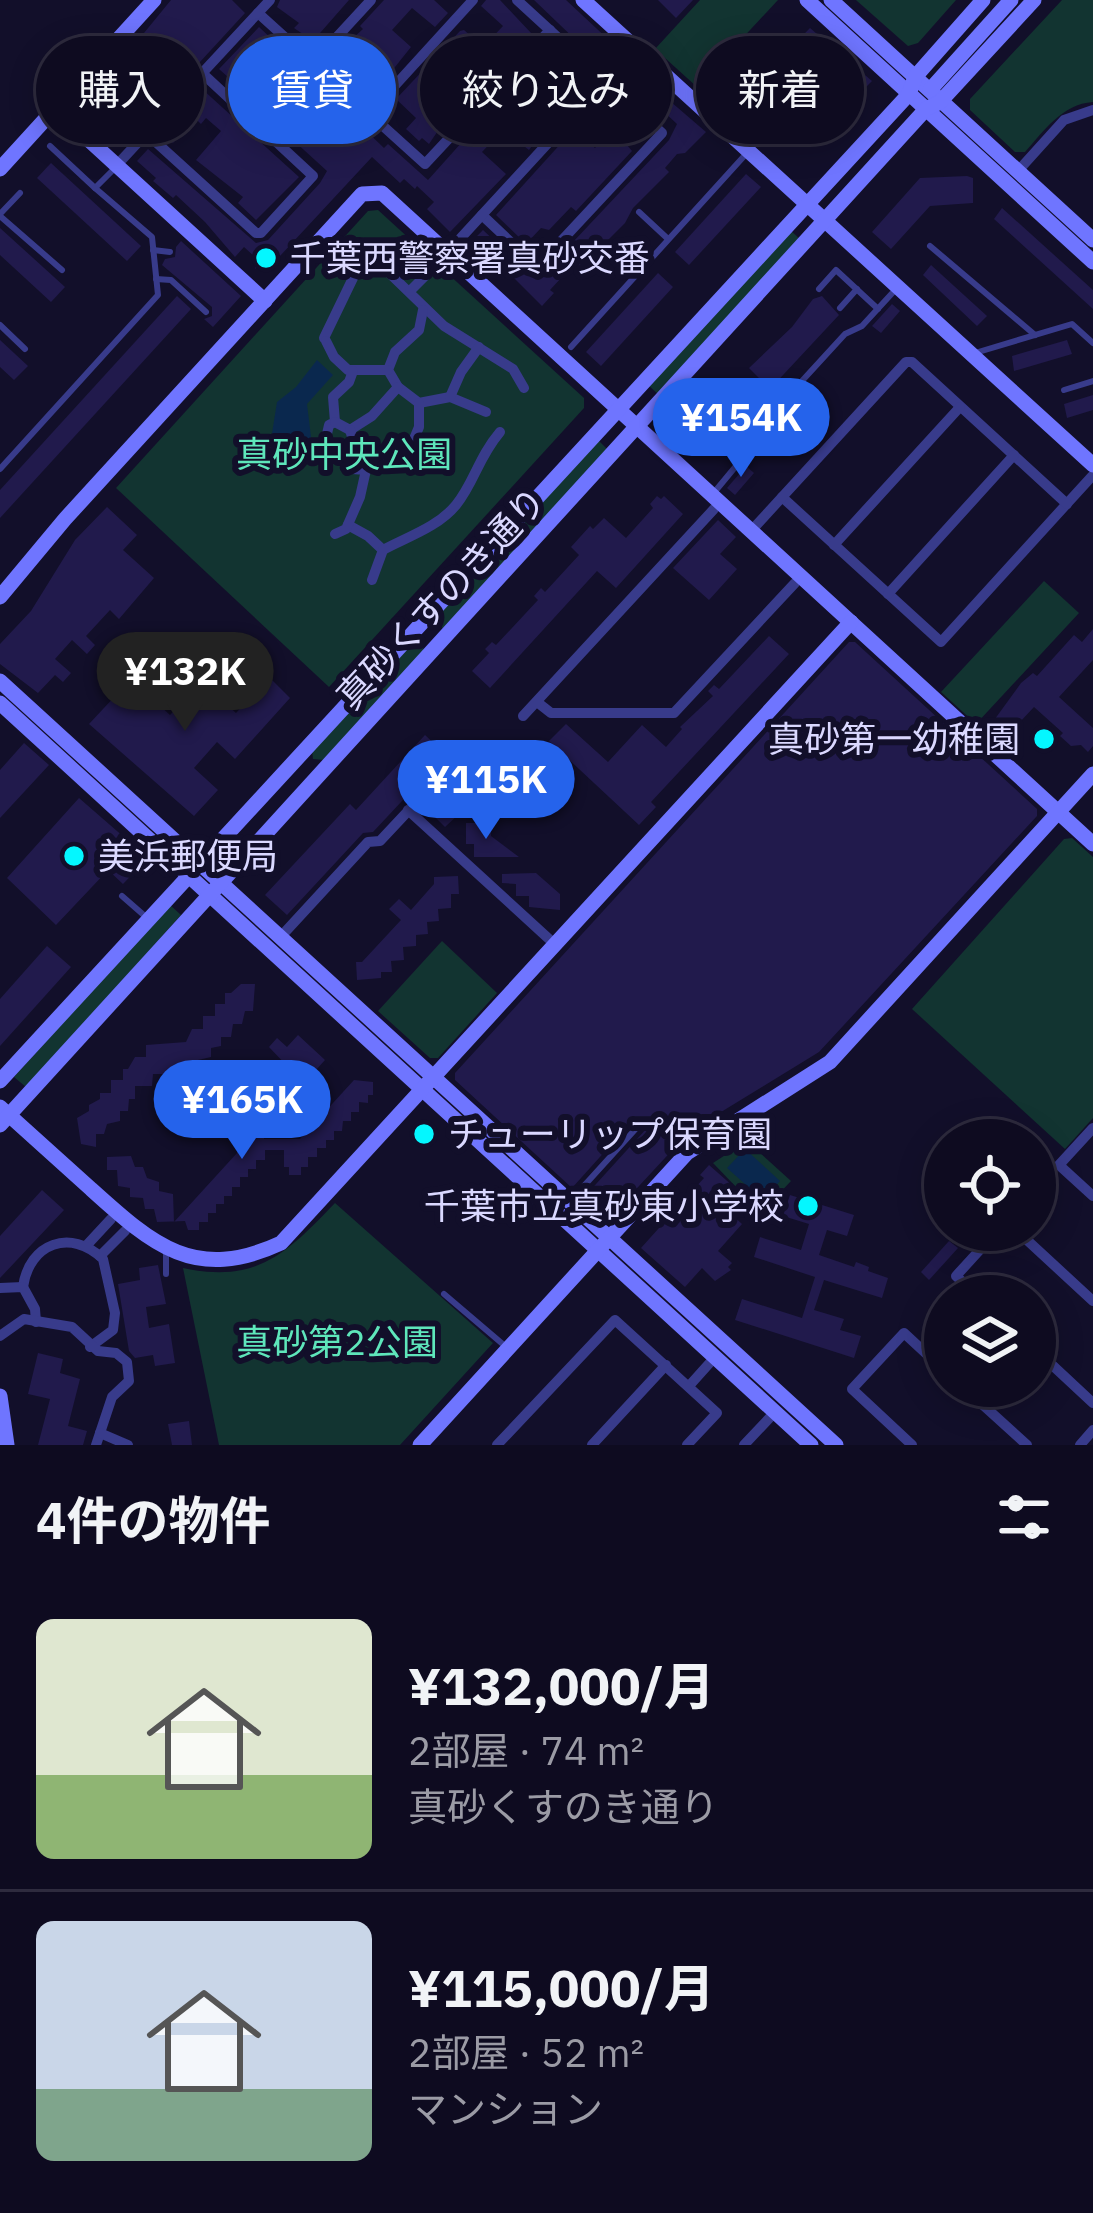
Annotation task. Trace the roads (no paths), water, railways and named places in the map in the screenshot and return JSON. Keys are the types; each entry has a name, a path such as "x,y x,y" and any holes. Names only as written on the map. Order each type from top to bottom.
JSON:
{"street":[{"path":"122,36 154,0"},
{"path":"204,72 270,0"},
{"path":"338,36 371,0"},
{"path":"396,85 473,0"},
{"path":"517,0 557,36"},
{"path":"807,0 1018,171 1093,240"},
{"path":"831,0 912,85"},
{"name":"真砂くすのき通り","path":"0,1082 806,202 983,0"},
{"path":"932,100 948,71 1011,0"},
{"path":"932,100 1034,0"},
{"path":"586,1 1093,465"},
{"path":"258,13 283,36"},
{"path":"396,139 425,164 550,30"},
{"path":"158,144 256,233 313,176 204,76"},
{"path":"932,100 1093,262"},
{"name":"真砂くすのき通り","path":"3,1116 638,428 932,100"},
{"path":"1018,171 1064,120 1093,110"},
{"path":"0,169 36,130"},
{"path":"92,144 265,301"},
{"path":"116,166 137,144"},
{"path":"410,291 547,144"},
{"path":"482,215 537,267 652,144"},
{"path":"0,597 6,578 362,194 371,190 382,193 442,259 638,428 713,502 751,531 1093,844"},
{"path":"385,269 423,310 513,369 524,388"},
{"path":"353,278 325,339 339,363 353,371 388,370"},
{"path":"388,370 395,352 419,329 423,310"},
{"path":"450,397 460,372 479,347"},
{"path":"751,531 906,362 912,362 1067,504"},
{"path":"388,370 398,387 419,403 450,397 486,412"},
{"path":"335,422 333,397 353,371"},
{"path":"350,430 372,416 398,387"},
{"path":"335,422 329,425 324,447 352,469 364,469 409,451 419,427 419,403"},
{"path":"834,545 961,407"},
{"path":"335,422 350,430 364,469 360,497 348,525 335,534"},
{"path":"372,580 382,550 427,528 458,503 482,453 500,432"},
{"path":"888,594 1014,455"},
{"path":"782,497 941,643 1093,475"},
{"path":"523,716 713,502"},
{"path":"348,525 382,550"},
{"path":"537,702 551,713 674,713 795,583"},
{"path":"3,1116 164,1255 234,1260 281,1243 851,622"},
{"path":"418,624 440,643"},
{"path":"0,680 193,869"},
{"path":"0,703 193,869 428,1084 570,1202 603,1244 715,1358 836,1445"},
{"path":"286,931 368,842 380,841 440,778 440,766 456,748"},
{"path":"420,1445 703,1140 830,1062 1093,774"},
{"path":"408,810 549,939"},
{"path":"428,1084 537,1195 603,1244 781,1406 811,1445"},
{"path":"1093,1128 1059,1165 1093,1196"},
{"path":"86,1246 111,1219"},
{"path":"100,1256 125,1231"},
{"path":"36,1322 23,1287 27,1268 40,1251 61,1242 86,1246 100,1256 113,1304 113,1330 120,1340 119,1354"},
{"path":"957,1275 979,1251"},
{"path":"1039,1251 1093,1300"},
{"path":"0,1288 23,1287"},
{"path":"0,1336 24,1319 72,1328 91,1347 119,1354 128,1362 129,1381 112,1397 98,1439 128,1445"},
{"path":"497,1445 612,1320 617,1320 717,1412 688,1445"},
{"path":"91,1347 113,1330"},
{"path":"912,1445 853,1389 904,1333 924,1352"},
{"path":"689,1386 715,1358"},
{"path":"592,1445 666,1365"},
{"path":"1056,1369 1093,1403"},
{"path":"0,1396 7,1445"},
{"path":"744,1445 781,1406"},
{"path":"985,1407 1027,1445"},
{"path":"1079,1445 1093,1430"},
{"path":"889,1445 899,1433"}],"lane":[{"path":"0,469 158,295 152,237 50,146"},
{"path":"571,346 749,151"},
{"path":"95,188 116,166"},
{"path":"20,193 0,215 62,270"},
{"path":"640,212 668,239"},
{"path":"930,246 1035,335"},
{"path":"153,250 170,252"},
{"path":"819,289 836,270 878,309"},
{"path":"157,279 171,280 206,312"},
{"path":"713,502 741,460 747,441 844,334 862,326 898,287"},
{"path":"840,308 857,290"},
{"path":"972,354 1072,324 1093,343"},
{"path":"0,326 26,349"},
{"path":"1064,390 1093,381"},
{"path":"1076,449 1093,443"},
{"path":"122,896 148,919"},
{"path":"570,1202 641,1123"},
{"path":"520,1213 537,1195"},
{"path":"149,1262 164,1255 166,1274"},
{"path":"444,1294 508,1349"}],"water":[{"path":"317,360 333,375 307,404 311,437 289,457 271,440 277,402"},
{"path":"745,1149 780,1181 763,1200 727,1168"}],"place":[{"name":"千葉西警察署真砂交番","path":"266,258"},
{"name":"真砂第一幼稚園","path":"1044,739"},
{"name":"美浜郵便局","path":"74,856"},
{"name":"チューリップ保育園","path":"424,1134"},
{"name":"千葉市立真砂東小学校","path":"808,1206"}],"park label":[{"name":"真砂中央公園","path":"344,454"},
{"name":"真砂第2公園","path":"337,1342"}]}
